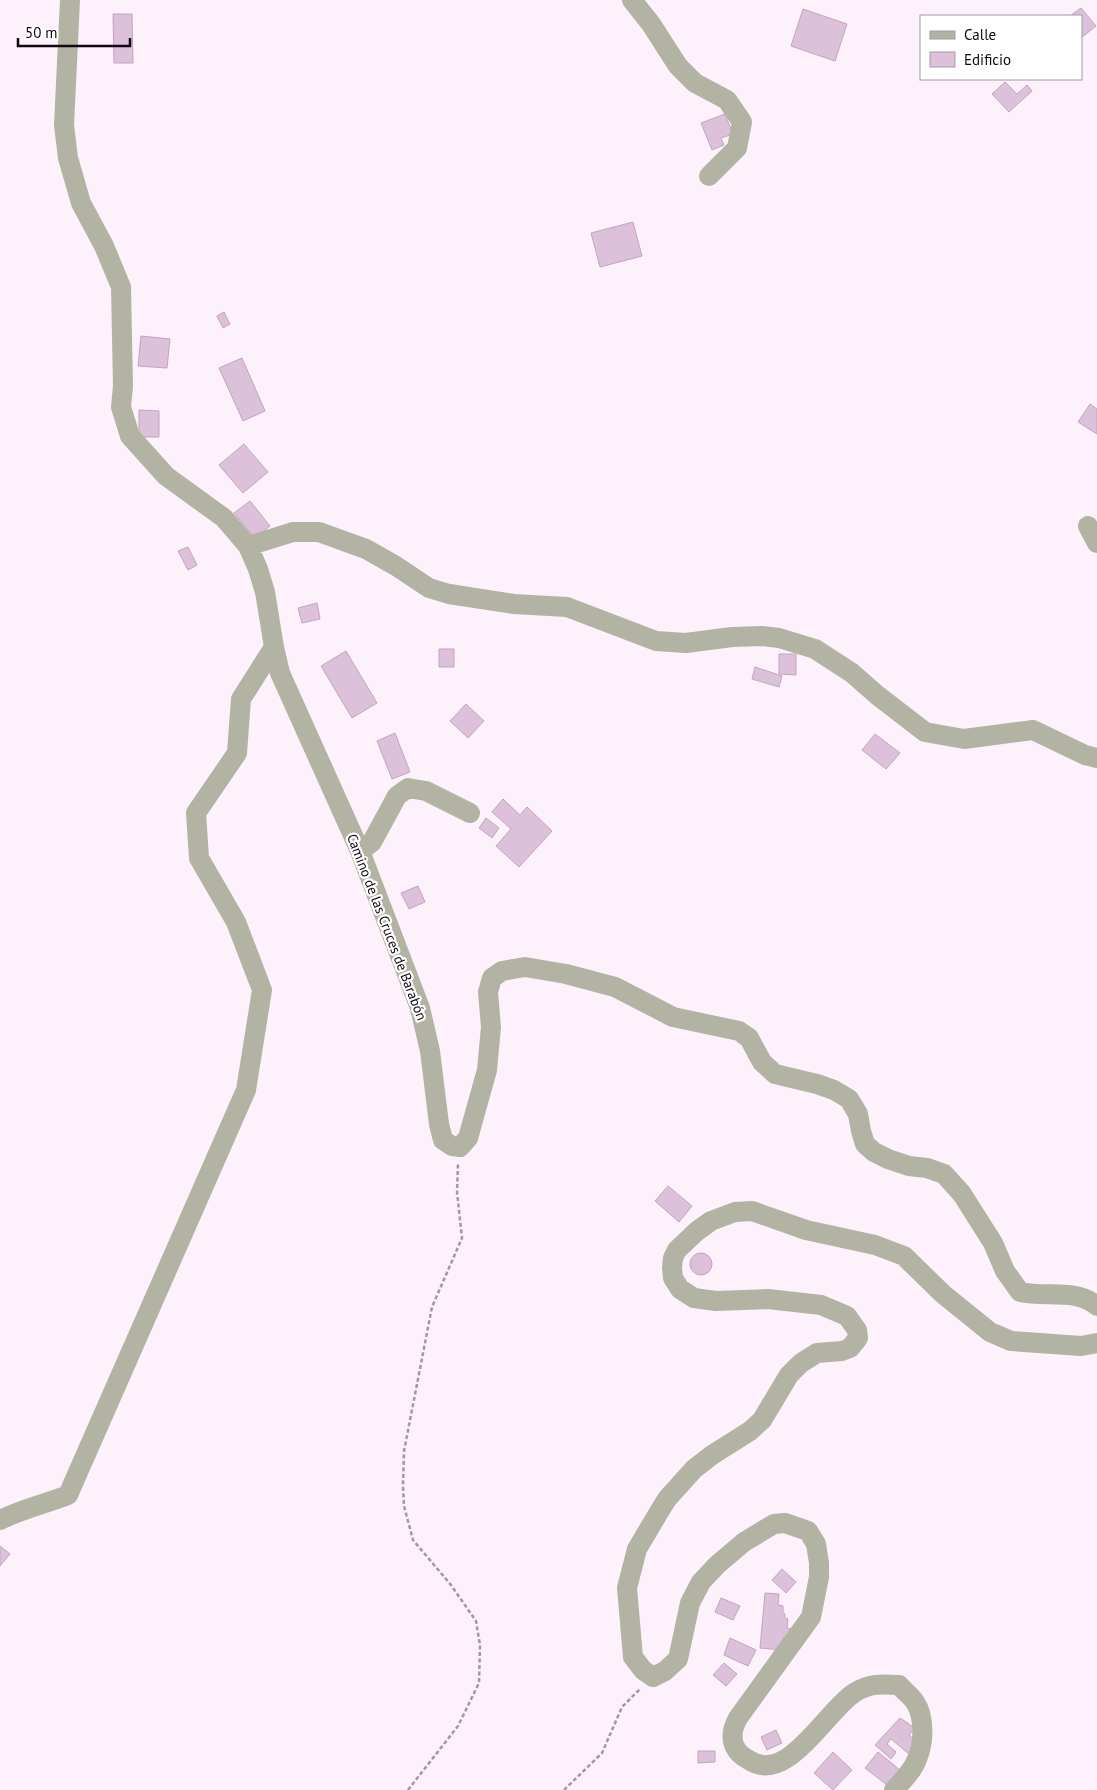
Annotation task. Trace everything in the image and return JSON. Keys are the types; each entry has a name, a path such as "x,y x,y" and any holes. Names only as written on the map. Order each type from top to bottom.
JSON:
{"street":[{"name":"Camino de las Cruces de Barabón","path":"70,0 64,125 68,158 81,204 104,246 121,287 123,386 121,407 130,436 166,476 224,518 248,546 265,592 280,673 360,851 420,1008 430,1051 439,1124 443,1140 452,1146 460,1147"},
{"path":"632,0 651,24 678,66 695,83 727,100 742,122 737,148 709,176"},
{"path":"248,546 293,532 319,532 366,549 429,588 449,594 514,604 567,607 656,641 686,643 732,637 762,636 779,638 816,649 852,673 925,732 964,739 1034,730 1085,755 1097,758"},
{"path":"0,1520 17,1511 46,1504 68,1495 246,1090 262,990 236,922 200,858 196,813 237,753 241,698 274,647"},
{"path":"360,851 372,842 397,796 408,788 426,790 470,812"},
{"path":"460,1147 468,1138 487,1070 491,1027 488,992 492,978 502,970 525,967 566,974 615,987 673,1017 739,1031 750,1038 762,1062 775,1074 817,1084 834,1090 849,1099 858,1114 860,1131 866,1144 874,1152 910,1166 927,1168 944,1174 962,1194 994,1243 1005,1271 1020,1292 1034,1295 1077,1296 1089,1299 1097,1306"},
{"path":"894,1790 917,1760 922,1742 922,1719 915,1703 899,1685 872,1685 854,1693 801,1747 783,1761 770,1766 757,1765 740,1754 734,1746 733,1728 738,1718 810,1616 819,1577 819,1563 816,1544 808,1531 785,1523 774,1524 744,1542 718,1565 701,1582 690,1603 678,1659 664,1672 653,1677 643,1670 633,1657 627,1588 637,1549 667,1499 694,1469 750,1431 762,1420 789,1375 801,1363 817,1353 842,1351 850,1348 858,1338 857,1330 847,1316 821,1305 768,1299 716,1301 694,1298 680,1289 673,1278 673,1258 677,1250 697,1231 711,1222 735,1212 752,1211 806,1230 875,1245 904,1256 943,1294 990,1332 1011,1340 1081,1346 1097,1343"}],"path":[{"path":"408,1790 458,1726 479,1683 480,1644 476,1621 451,1585 413,1540 404,1506 403,1486 404,1451 432,1307 462,1238 457,1192 460,1147"},
{"path":"564,1790 602,1753 622,1707 653,1677"}],"building":[{"path":"1081,8 1096,26 1082,37 1082,15 1071,15"},
{"path":"803,9 847,24 835,61 791,46"},
{"path":"113,14 132,14 133,63 114,63"},
{"path":"1005,82 1017,94 1027,85 1032,91 1009,112 992,94"},
{"path":"725,114 733,134 721,138 724,145 712,150 701,123"},
{"path":"633,222 642,256 600,267 591,233"},
{"path":"224,312 230,324 223,328 217,316"},
{"path":"141,336 170,339 167,368 138,366"},
{"path":"242,358 265,411 243,421 219,368"},
{"path":"1090,404 1097,409 1097,434 1078,422"},
{"path":"139,410 159,411 159,437 139,437"},
{"path":"244,444 268,472 243,493 219,465"},
{"path":"250,501 270,526 255,538 234,513"},
{"path":"188,547 197,565 188,570 178,551"},
{"path":"317,603 320,619 302,623 298,608"},
{"path":"439,649 454,649 454,667 439,667"},
{"path":"346,651 377,703 352,718 321,666"},
{"path":"779,654 796,654 796,675 779,674"},
{"path":"755,667 782,676 779,687 752,679"},
{"path":"466,704 484,721 468,738 450,721"},
{"path":"395,733 410,772 392,779 377,741"},
{"path":"875,734 900,753 886,769 862,750"},
{"path":"503,799 520,815 527,807 552,831 519,867 496,846 511,829 492,812"},
{"path":"486,818 499,828 492,838 479,828"},
{"path":"418,886 425,902 409,909 401,893"},
{"path":"668,1186 692,1206 679,1222 655,1201"},
{"path":"701,1253 709,1256 712,1264 709,1272 701,1275 693,1272 690,1264 693,1256"},
{"path":"0,1546 10,1554 0,1566"},
{"path":"782,1569 796,1582 786,1593 772,1580"},
{"path":"765,1593 779,1594 778,1605 783,1606 783,1613 785,1618 788,1619 787,1628 791,1629 792,1636 783,1638 782,1650 760,1648"},
{"path":"721,1598 740,1606 733,1620 715,1612"},
{"path":"730,1638 756,1650 748,1666 724,1655"},
{"path":"724,1663 737,1674 726,1686 713,1675"},
{"path":"900,1718 915,1728 909,1735 918,1743 909,1754 891,1739 887,1744 896,1752 891,1759 875,1745"},
{"path":"776,1730 782,1743 767,1750 761,1737"},
{"path":"698,1751 715,1751 715,1762 698,1763"},
{"path":"833,1752 852,1770 833,1790 814,1773"},
{"path":"878,1752 900,1770 887,1785 865,1768"}]}
